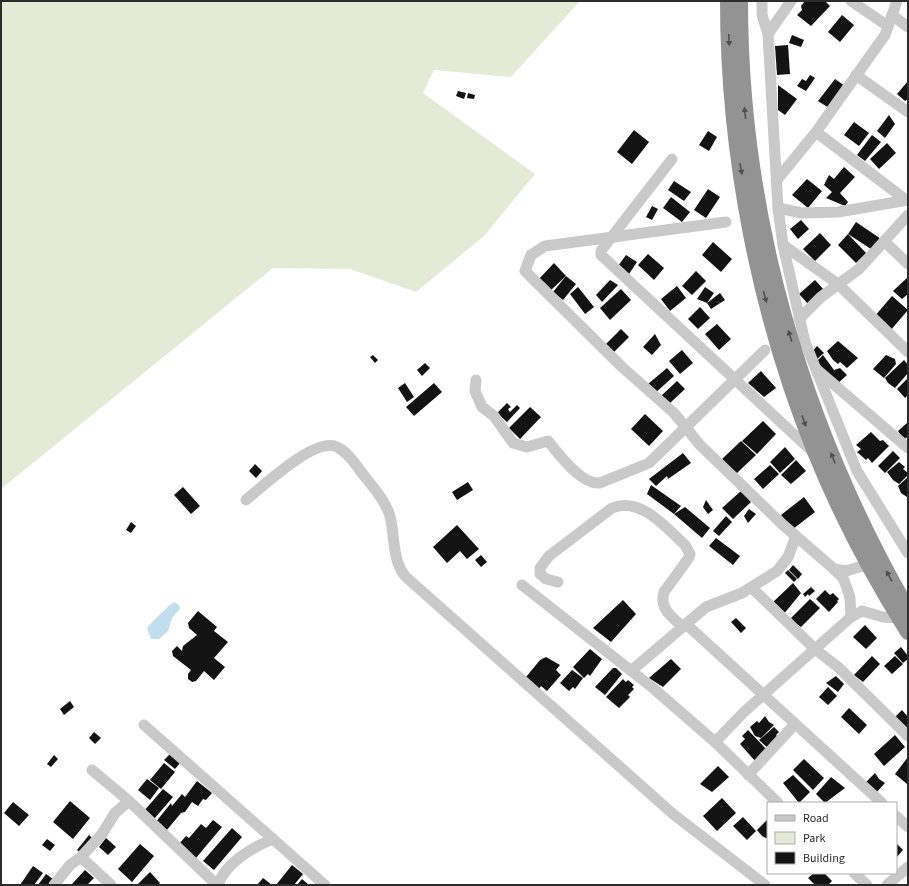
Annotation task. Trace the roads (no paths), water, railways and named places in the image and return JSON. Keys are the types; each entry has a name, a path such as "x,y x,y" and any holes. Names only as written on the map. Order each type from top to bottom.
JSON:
{"highway":[{"path":"728,1 732,109 751,232 774,332 816,454 869,564 903,614"},
{"path":"740,1 744,110 749,153 760,215 780,306 811,404 843,483 903,614 908,632"}],"street":[{"path":"762,1 762,15 768,34 778,208 783,245 804,342 857,471 908,553"},
{"path":"768,34 791,1"},
{"path":"851,1 888,26"},
{"path":"776,181 816,132 885,35 897,1"},
{"path":"892,15 908,27"},
{"path":"856,75 908,112"},
{"path":"816,132 907,200"},
{"path":"672,159 601,251 603,257 816,454"},
{"path":"778,208 802,213 838,212 907,200"},
{"path":"799,319 821,297 859,269 908,215"},
{"path":"726,222 610,239 545,246 530,255 525,271 622,367 674,413 700,445 796,536 843,578 850,598 851,617"},
{"path":"884,242 908,264"},
{"path":"783,245 838,284 908,352"},
{"path":"476,380 475,391 482,407 494,416 513,443 527,447 548,441 571,467 596,483 610,480 649,463 765,350"},
{"path":"815,368 908,448"},
{"path":"246,500 311,451 329,445 337,446 352,459 388,510 399,567 406,577 673,814 765,885"},
{"path":"558,582 546,579 540,574 540,568 549,556 612,508 624,504 637,507 659,521 686,545 688,550 688,559 664,592 663,598 665,610 764,696 881,802"},
{"path":"631,671 684,625 712,604 752,588 777,571 784,564 796,536"},
{"path":"834,569 846,571 869,564"},
{"path":"522,585 631,671 715,742 777,802"},
{"path":"752,588 816,650 838,667 908,736"},
{"path":"715,742 744,712 816,650 851,617 862,611 883,617 903,614"},
{"path":"748,775 795,724"},
{"path":"144,725 325,885"},
{"path":"92,770 129,801 218,885 225,871 258,845 273,839"},
{"path":"54,885 70,865 81,858 102,834 115,813 129,801"},
{"path":"897,817 908,827"},
{"path":"81,858 111,885"},
{"path":"887,885 908,867"},
{"path":"855,874 867,885"}],"water":[{"path":"174,602 179,605 180,609 172,618 168,631 159,639 151,639 147,628"}]}
